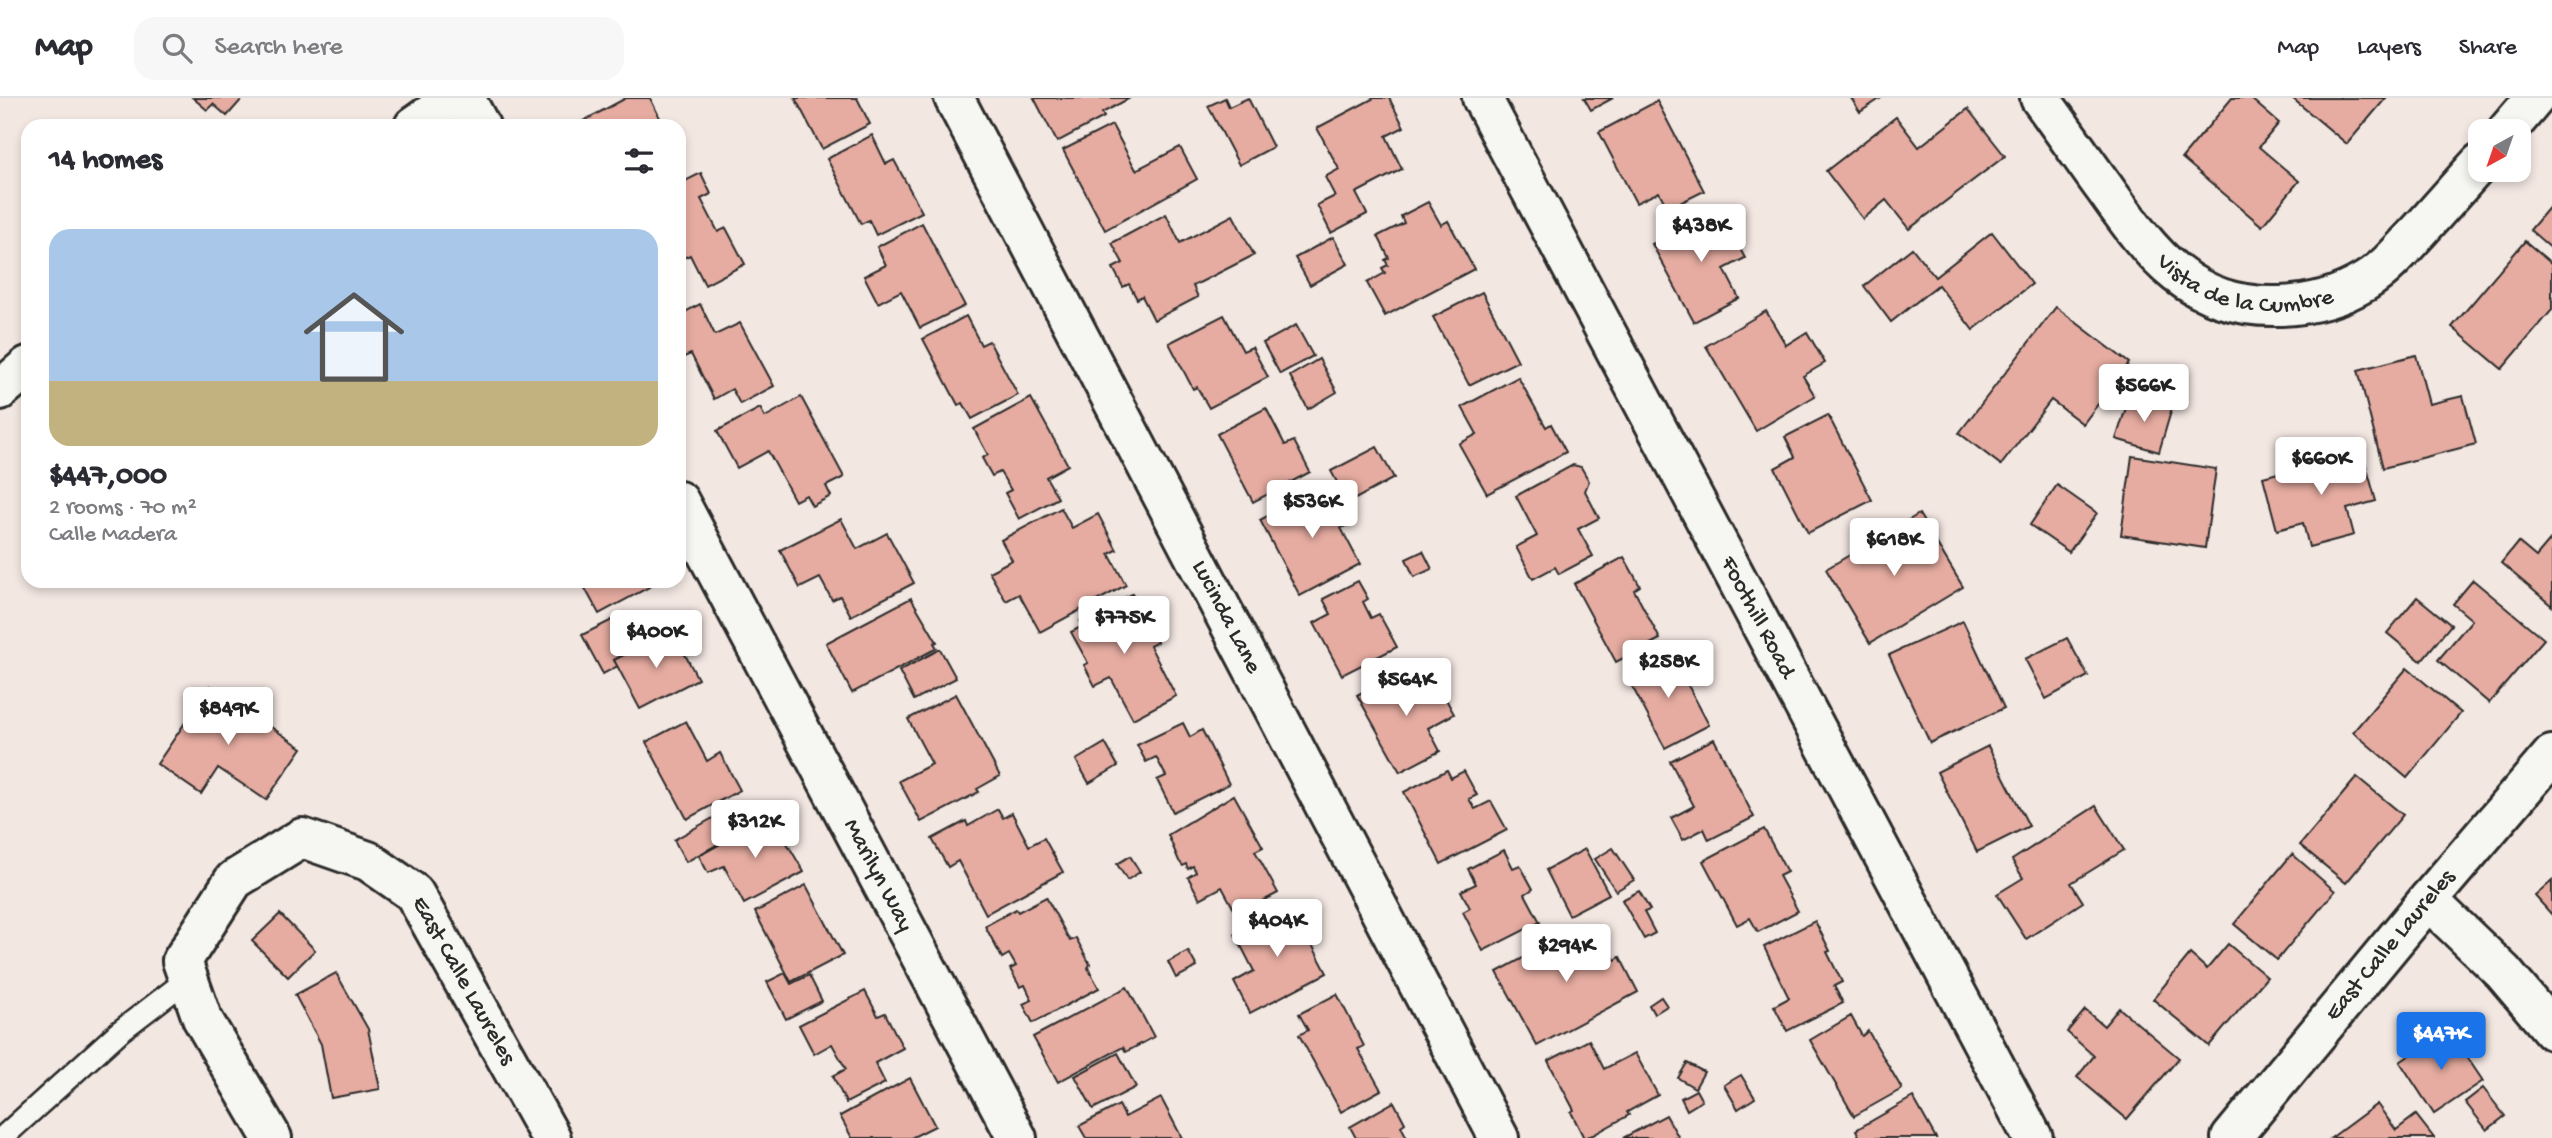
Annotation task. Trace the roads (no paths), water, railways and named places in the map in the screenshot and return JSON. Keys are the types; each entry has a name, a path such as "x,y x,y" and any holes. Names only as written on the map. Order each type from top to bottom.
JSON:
{"street":[{"path":"424,119 454,98"},
{"path":"465,98 476,119"},
{"name":"Lucinda Lane","path":"954,98 1499,1138"},
{"name":"Foothill Road","path":"1482,98 2033,1138"},
{"name":"Vista de la Cumbre","path":"2040,98 2144,244 2169,268 2198,288 2231,301 2266,307 2301,305 2336,296 2367,281 2394,258 2468,176"},
{"path":"2517,119 2535,98"},
{"path":"0,390 21,372"},
{"name":"Marilyn Way","path":"686,514 1017,1138"},
{"name":"East Calle Laureles","path":"2231,1138 2552,755"},
{"name":"East Calle Laureles","path":"272,1138 202,1018 182,961 234,880 302,838 368,862 414,893 551,1138"},
{"path":"2428,900 2503,972 2552,1030"}],"lane":[{"path":"2,1138 119,1032 188,979"}]}
